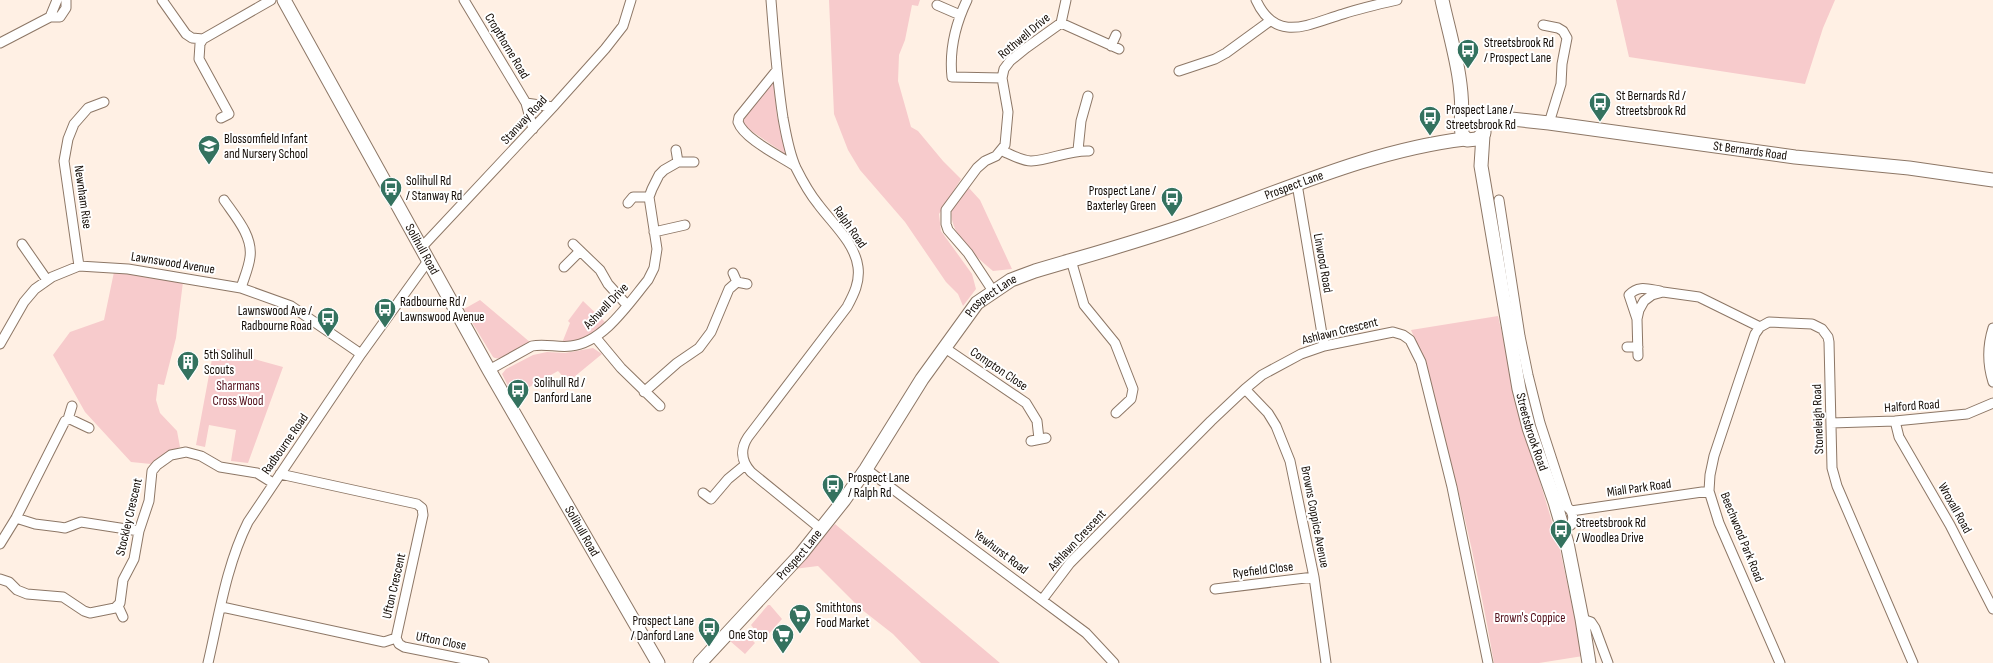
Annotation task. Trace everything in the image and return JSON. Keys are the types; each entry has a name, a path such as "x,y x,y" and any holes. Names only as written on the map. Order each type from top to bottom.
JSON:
{"street":[{"path":"50,16 57,0"},
{"path":"0,42 50,16 60,17 66,8 66,0"},
{"path":"162,0 186,34 192,38 203,39"},
{"path":"221,118 229,114 199,59 200,44 203,39 271,0"},
{"name":"Solihull Road","path":"284,0 489,370 658,663"},
{"name":"Cropthorne Road","path":"464,0 526,103 533,129"},
{"name":"Stanway Road","path":"421,248 554,107 616,36 623,26 631,0"},
{"name":"Ralph Road","path":"745,465 742,454 745,442 847,307 854,294 858,281 858,268 852,249 816,202 795,166 785,129 776,70 771,0"},
{"path":"967,0 954,30 951,66 952,77 1002,78"},
{"name":"Rothwell Drive","path":"1002,150 1005,145 1008,112 1002,78 1004,69 1010,61 1042,35 1056,28 1061,23 1066,0"},
{"path":"1256,0 1270,21 1290,28 1309,26 1351,11 1397,0"},
{"path":"1442,0 1460,82 1464,133"},
{"path":"937,6 960,15"},
{"path":"1179,71 1215,59 1226,53 1270,21"},
{"path":"1061,23 1085,36 1115,47 1116,35"},
{"path":"1542,25 1558,28 1563,31 1567,38 1562,64 1561,84 1549,123"},
{"path":"776,70 767,79 738,122 740,128 748,135 795,166"},
{"path":"1460,82 1477,116 1484,123 1484,133 1477,139 1464,133"},
{"path":"1078,150 1081,121 1088,96"},
{"name":"Newnham Rise","path":"79,266 64,161 68,139 74,124 88,108 104,102"},
{"path":"526,103 554,107"},
{"path":"1464,133 1465,118 1477,116"},
{"name":"St Bernards Road","path":"1477,116 1549,123 1795,157 1909,168 1993,180"},
{"name":"St Bernards Road","path":"1484,133 1508,120"},
{"name":"Prospect Lane","path":"700,663 784,573 821,530 866,469 922,379 977,303 993,291 1011,280 1196,222 1297,184 1366,161 1434,143 1464,133"},
{"name":"Streetsbrook Road","path":"1464,133 1481,166 1499,241 1519,389 1529,428 1564,506 1563,528 1582,619 1589,663"},
{"name":"Streetsbrook Road","path":"1481,166 1484,133"},
{"path":"676,150 678,162"},
{"path":"993,291 968,253 948,230 946,224 946,210 977,168 985,161 996,156 1002,150 1022,159 1031,161 1078,150 1089,151"},
{"path":"628,203 634,197 649,197 659,175 664,170 678,162 694,162"},
{"name":"Linwood Road","path":"1297,184 1324,346"},
{"name":"Ashwell Drive","path":"489,370 532,346 540,344 571,346 596,338 627,305 648,280 654,268 657,249 649,197"},
{"path":"224,200 247,236 249,245 250,257 242,288"},
{"name":"Streetsbrook Road","path":"1499,200 1499,241"},
{"path":"654,232 685,225"},
{"path":"22,244 47,280"},
{"path":"573,244 600,270 608,284 627,305"},
{"path":"564,267 580,251"},
{"path":"1071,260 1084,305 1115,343 1133,389 1131,399 1116,413"},
{"name":"Radbourne Road","path":"208,663 236,545 248,522 361,354 428,261"},
{"name":"Lawnswood Avenue","path":"0,344 3,332 35,289 47,280 79,266 128,269 242,288 291,306 361,354"},
{"path":"644,392 677,362 698,348 711,332 735,277 747,284"},
{"path":"1627,347 1638,351 1637,319 1629,295 1638,288 1699,297 1760,327"},
{"path":"1637,319 1644,301 1652,295 1663,292"},
{"name":"Stoneleigh Road","path":"1760,327 1769,322 1807,324 1818,326 1825,332 1828,342 1832,468 1837,486 1913,663"},
{"name":"Beechwood Park Road","path":"1760,327 1755,334 1714,456 1710,475 1710,491 1719,523 1780,663"},
{"path":"1993,328 1988,348 1988,359 1993,382"},
{"name":"Ashlawn Crescent","path":"1042,600 1070,563 1245,389 1262,375 1301,354 1324,346 1393,332 1403,335 1410,340 1422,362 1452,487 1488,663"},
{"path":"596,338 621,368 660,406"},
{"name":"Compton Close","path":"945,348 1026,403 1037,421 1039,439"},
{"name":"Browns Coppice Avenue","path":"1245,389 1272,420 1287,450 1314,577 1326,663"},
{"name":"Halford Road","path":"1830,423 1896,421 1967,414 1993,404"},
{"path":"0,544 16,518 62,426 68,419 72,406"},
{"path":"68,419 74,420 89,428"},
{"name":"Wroxall Road","path":"1896,421 1899,437 1950,525 1993,608"},
{"name":"Stockley Crescent","path":"118,606 123,580 134,559 139,531 149,501 152,471 157,465 176,453 186,452 201,456 220,467 257,473 273,483"},
{"path":"703,493 711,499 728,479 745,465 774,492 821,530"},
{"name":"Yewhurst Road","path":"866,469 1086,633 1114,663"},
{"name":"Ufton Crescent","path":"222,607 384,642 396,638 424,515 422,508 417,504 280,474"},
{"name":"Miall Park Road","path":"1564,506 1710,491"},
{"path":"1563,528 1572,525 1573,519 1564,506"},
{"path":"16,518 35,524 65,528 81,522 139,531"},
{"name":"Ryefield Close","path":"1215,589 1314,577"},
{"path":"0,579 9,582 17,590 27,594 63,596 90,613 118,606 123,617"},
{"path":"1582,619 1591,622 1595,628 1608,663"},
{"name":"Ufton Close","path":"396,638 398,644 404,647 484,663"}],"green space":[{"path":"829,0 920,0 918,6 912,5 905,40 899,55 898,81 911,127 918,131 943,161 961,179 939,214 941,231 972,274 976,289 963,306 958,294 946,282 905,222 860,170 848,150 834,114"},
{"path":"1616,0 1835,0 1823,28 1805,84 1629,57"},
{"path":"774,82 777,116 787,155 744,126 743,121 769,83"},
{"path":"969,188 980,200 1012,269 993,271 970,250 957,232 953,223 952,214 954,205"},
{"path":"114,272 183,282 176,338 164,385 158,384 156,400 160,413 177,431 180,447 167,453 151,464 131,462 85,412 53,355 70,332 104,320"},
{"path":"480,300 531,343 507,357 493,357 464,309"},
{"path":"583,301 605,322 585,337 562,343 570,323 568,321"},
{"name":"Brown's Coppice","path":"1498,316 1525,432 1559,545 1583,656 1539,663 1494,663 1466,523 1430,384 1422,357 1411,330"},
{"name":"Sharmans Cross Wood","path":"214,348 283,367 248,463 231,461 236,430 209,425 205,447 196,445"},
{"path":"593,348 602,354 568,382 558,371 513,396 502,374 506,369 533,355 547,352 565,353"},
{"path":"835,524 1000,663 921,663 893,634 861,609 818,566 794,569"},
{"path":"768,605 770,605 782,619 765,638 762,639 751,625"},
{"path":"739,634 747,635 755,643 745,654 730,641"}],"place":[{"name":"Streetsbrook Rd / Prospect Lane","path":"1468,70"},
{"name":"St Bernards Rd / Streetsbrook Rd","path":"1600,122"},
{"name":"Prospect Lane / Streetsbrook Rd","path":"1430,136"},
{"name":"Blossomfield Infant and Nursery School","path":"209,166"},
{"name":"Solihull Rd / Stanway Rd","path":"391,208"},
{"name":"Prospect Lane / Baxterley Green","path":"1172,218"},
{"name":"Radbourne Rd / Lawnswood Avenue","path":"385,328"},
{"name":"Lawnswood Ave / Radbourne Road","path":"328,338"},
{"name":"5th Solihull Scouts","path":"188,382"},
{"name":"Solihull Rd / Danford Lane","path":"518,410"},
{"name":"Prospect Lane / Ralph Rd","path":"833,504"},
{"name":"Streetsbrook Rd / Woodlea Drive","path":"1561,550"},
{"name":"Smithtons Food Market","path":"800,634"},
{"name":"Prospect Lane / Danford Lane","path":"709,648"},
{"name":"One Stop","path":"783,654"}]}
